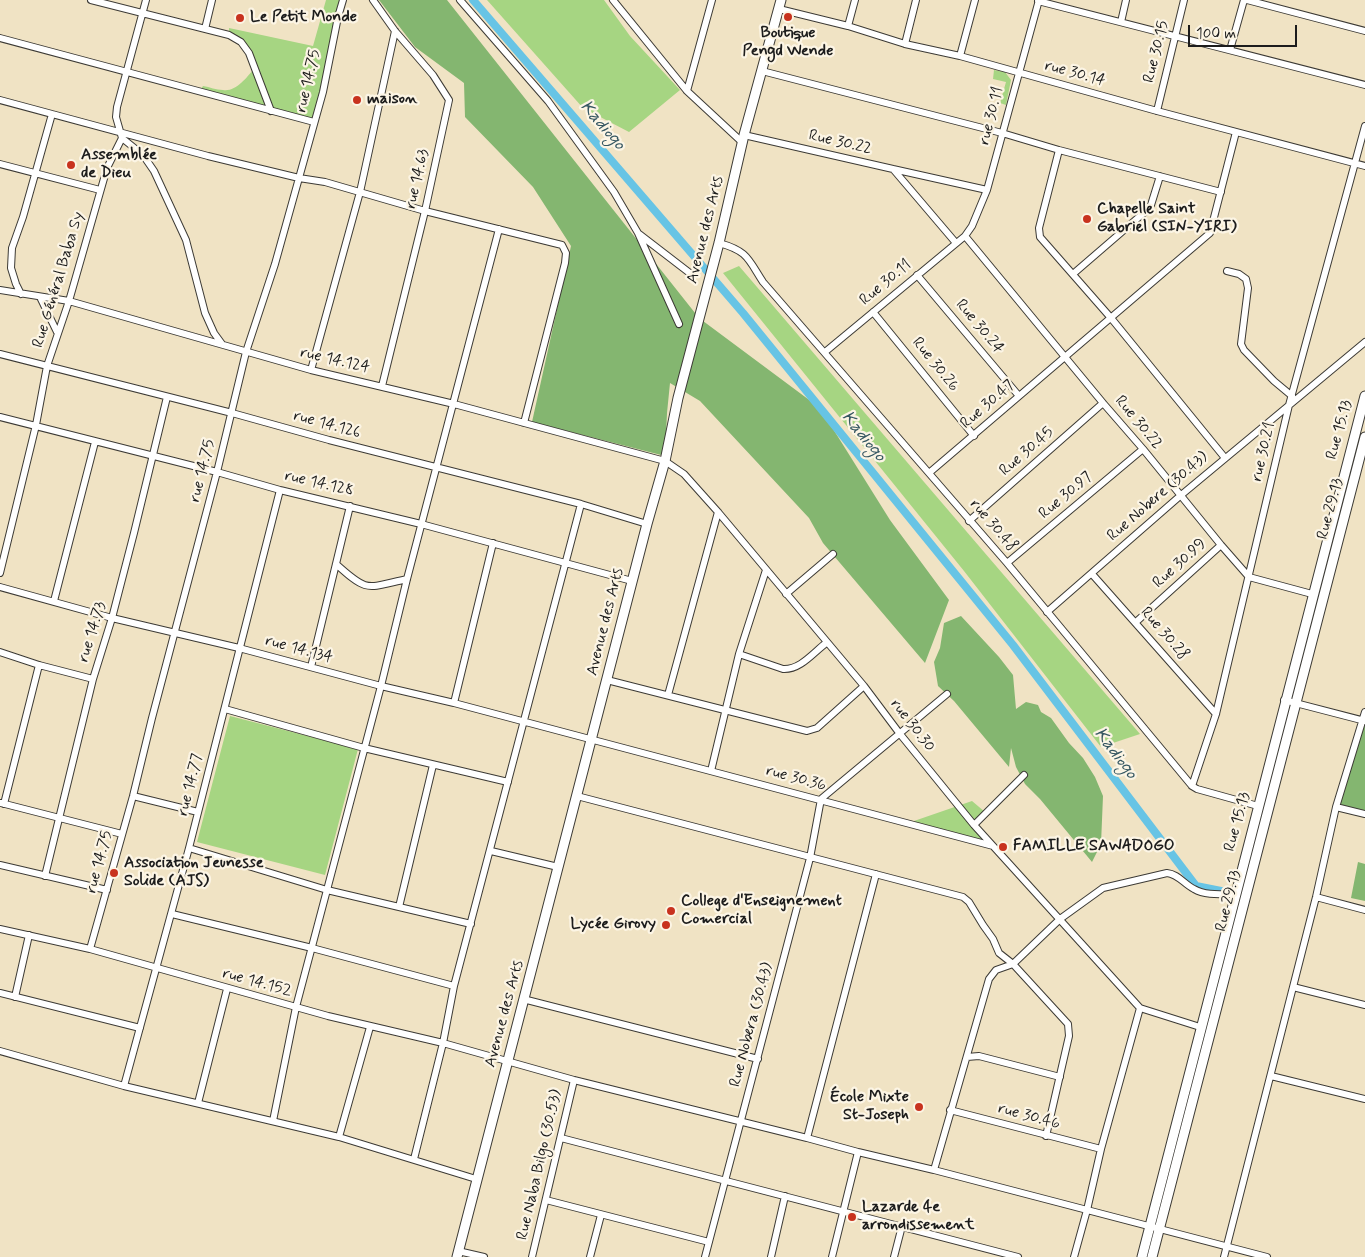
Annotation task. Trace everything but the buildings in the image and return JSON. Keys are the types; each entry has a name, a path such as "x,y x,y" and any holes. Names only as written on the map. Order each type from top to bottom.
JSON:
{"main road":[{"name":"Avenue des Arts","path":"457,1254 665,461 678,398 780,4"},
{"name":"Rue 15.13","path":"1142,1257 1284,700 1365,396"},
{"name":"Rue 29.13","path":"1152,1257 1365,437"}],"street":[{"path":"91,0 236,38 245,47 271,111"},
{"path":"146,0 116,107 116,117 122,135 143,155 154,172 186,240 205,313 214,333 222,344"},
{"path":"205,29 212,0"},
{"name":"rue 14.75","path":"90,949 133,796 246,352 269,283 299,178 344,0"},
{"name":"rue 14.63","path":"373,0 395,31 433,75 449,100 425,211 382,386"},
{"path":"460,0 548,101 614,192 638,233 678,324"},
{"path":"688,91 712,0"},
{"path":"848,26 854,0"},
{"path":"904,44 916,0"},
{"path":"960,56 976,0"},
{"path":"1039,0 1365,85"},
{"name":"rue 30.11","path":"965,236 972,226 987,190 1039,0"},
{"path":"1121,22 1126,0"},
{"name":"Rue 30.15","path":"1157,111 1184,0"},
{"path":"1230,50 1245,0 1365,31"},
{"path":"617,2 688,91 744,139"},
{"name":"rue 30.14","path":"780,4 904,44 960,56 1365,166"},
{"path":"311,370 360,192 395,31"},
{"path":"0,38 314,122"},
{"path":"762,71 1221,192"},
{"path":"0,100 122,135 299,178 325,182 425,211 562,245 566,253 565,263 524,423"},
{"path":"21,294 11,268 12,248 52,114"},
{"name":"rue 30.21","path":"1192,786 1216,714 1289,405 1365,126"},
{"name":"Rue 30.47","path":"929,473 1210,233 1236,132"},
{"name":"Rue Général Baba Sy","path":"0,572 15,504 36,425 47,366 69,301 106,168 122,135"},
{"name":"Rue 30.22","path":"744,139 987,190"},
{"path":"1060,150 1039,231 1040,237 1111,318 1224,458"},
{"path":"0,164 100,190"},
{"path":"893,169 956,243"},
{"path":"1073,274 1146,211 1151,205 1160,176"},
{"path":"273,1121 296,1008 499,229"},
{"path":"638,233 691,274"},
{"name":"Rue 30.22","path":"965,236 1249,577"},
{"name":"Rue 30.11","path":"825,352 965,236"},
{"name":"rue 30.48","path":"719,243 740,250 745,255 764,282 1006,563 1192,786"},
{"path":"1227,272 1239,274 1246,279 1248,288 1241,344 1244,350 1274,381 1292,396"},
{"name":"Rue 30.24","path":"917,275 1019,396"},
{"name":"rue 14.124","path":"0,290 69,301 311,370 454,404 665,461"},
{"path":"40,297 57,332"},
{"name":"Rue 30.26","path":"873,312 974,436"},
{"name":"Rue Nobere (30.43)","path":"1047,612 1224,458 1365,342"},
{"name":"rue 14.126","path":"0,354 581,504 647,524"},
{"name":"rue 14.73","path":"45,876 93,679 112,618 154,457 167,397"},
{"name":"Rue 30.45","path":"969,520 1103,404"},
{"name":"rue 14.128","path":"0,417 217,472 280,490 421,524 632,581"},
{"path":"54,602 95,442"},
{"name":"Rue 30.97","path":"1006,563 1143,449"},
{"name":"rue 30.30","path":"665,461 684,474 718,512 864,686 900,734 974,825 1140,1008"},
{"name":"rue 14.77","path":"124,1086 172,914 280,490"},
{"path":"414,1159 443,1043 454,986 581,504"},
{"path":"311,667 350,506"},
{"path":"668,695 718,512"},
{"path":"454,703 493,543"},
{"name":"Rue 30.99","path":"1136,622 1221,545"},
{"path":"786,594 833,554"},
{"path":"336,564 353,579 366,587 407,578"},
{"path":"711,771 739,654 766,570"},
{"name":"Rue 30.28","path":"1092,574 1216,714"},
{"path":"1249,577 1312,594"},
{"name":"rue 14.134","path":"0,586 112,618 239,648 591,740"},
{"path":"739,654 783,669 790,669 796,667 826,643"},
{"path":"0,652 39,665 93,679"},
{"path":"39,665 2,803 122,834"},
{"path":"607,680 806,731 817,728 864,686"},
{"path":"821,799 946,694"},
{"path":"1284,700 1364,721"},
{"path":"225,709 364,748 508,782"},
{"path":"1224,1257 1316,897 1336,807 1364,721 1365,712"},
{"name":"rue 30.36","path":"591,740 994,846"},
{"path":"399,907 433,765"},
{"path":"974,825 1024,774"},
{"path":"1192,786 1258,806"},
{"path":"133,796 198,812"},
{"path":"576,796 963,897 969,902 994,939 999,953 1013,964 1068,1024 1069,1036 1046,1136"},
{"name":"Rue Nobera (30.43)","path":"705,1257 810,858 821,799"},
{"path":"1336,807 1365,814"},
{"path":"189,848 327,890 471,924"},
{"path":"491,851 558,867"},
{"path":"0,865 107,890"},
{"path":"934,1170 989,979 996,970 1013,964 1060,919 1103,888 1173,873 1200,892 1213,895 1234,894"},
{"path":"808,1138 876,874"},
{"path":"1316,897 1365,910"},
{"path":"172,914 312,948 454,986"},
{"name":"rue 14.152","path":"0,928 90,949 296,1008 443,1043 574,1080 934,1170 1267,1257"},
{"path":"15,997 29,935"},
{"path":"1293,987 1365,1004"},
{"path":"198,1103 227,989"},
{"path":"0,993 140,1028"},
{"path":"523,999 758,1059"},
{"path":"1074,1257 1101,1149 1140,1008 1200,1027"},
{"path":"340,1137 370,1027"},
{"path":"0,1051 124,1086 340,1137 476,1179"},
{"path":"967,1057 979,1056 1060,1077"},
{"path":"1271,1076 1365,1099"},
{"name":"Rue Naba Bilgo (30.53)","path":"532,1257 574,1080"},
{"name":"rue 30.46","path":"950,1110 1101,1149"},
{"path":"561,1138 1018,1257"},
{"path":"832,1257 858,1152"},
{"path":"771,1257 785,1196"},
{"path":"546,1200 709,1242"},
{"path":"590,1257 601,1215"},
{"path":"894,1257 902,1226"},
{"path":"457,1254 484,1257"}],"green space":[{"path":"326,0 341,0 314,121 201,89 203,86 220,90 232,89 240,84 254,69 250,55 229,35 229,28 313,46"},
{"path":"379,0 447,0 699,318 820,408 890,520 949,600 925,663 823,543 809,518 700,401 670,383 665,456 532,422 571,246 533,187 465,117 464,83 415,47"},
{"path":"487,0 604,0 630,36 680,90 629,132 583,108"},
{"path":"994,70 1005,72 1011,80 1006,105 1000,103 1006,82 993,79"},
{"path":"739,266 1140,734 1101,747 964,571 723,273"},
{"path":"961,616 1013,675 1016,709 1026,702 1038,705 1041,712 1051,718 1069,743 1083,758 1095,777 1103,796 1101,844 1092,862 1040,799 1025,784 1016,767 1011,748 1009,767 954,701 938,686 934,662 940,648 944,623"},
{"path":"230,716 358,749 325,875 197,842"},
{"path":"1365,724 1365,814 1338,807"},
{"path":"972,801 985,812 970,825 985,842 916,825 914,821"},
{"path":"1358,862 1365,864 1365,901 1351,898"}],"waterway":[{"name":"Kadiogo","path":"473,0 743,313 1013,645 1196,886 1221,891"}],"place":[{"name":"Boutique Pengd Wende","path":"788,17"},
{"name":"Le Petit Monde","path":"240,18"},
{"name":"maison","path":"357,100"},
{"name":"Assemblée de Dieu","path":"71,165"},
{"name":"Chapelle Saint Gabriel (SIN-YIRI)","path":"1087,219"},
{"name":"FAMILLE SAWADOGO","path":"1003,847"},
{"name":"Association Jeunesse Solide (AJS)","path":"114,873"},
{"name":"College d'Enseignement Comercial","path":"671,911"},
{"name":"Lycée Girovy","path":"666,925"},
{"name":"École Mixte St-Joseph","path":"919,1107"},
{"name":"Lazarde 4e arrondissement","path":"852,1217"}]}
